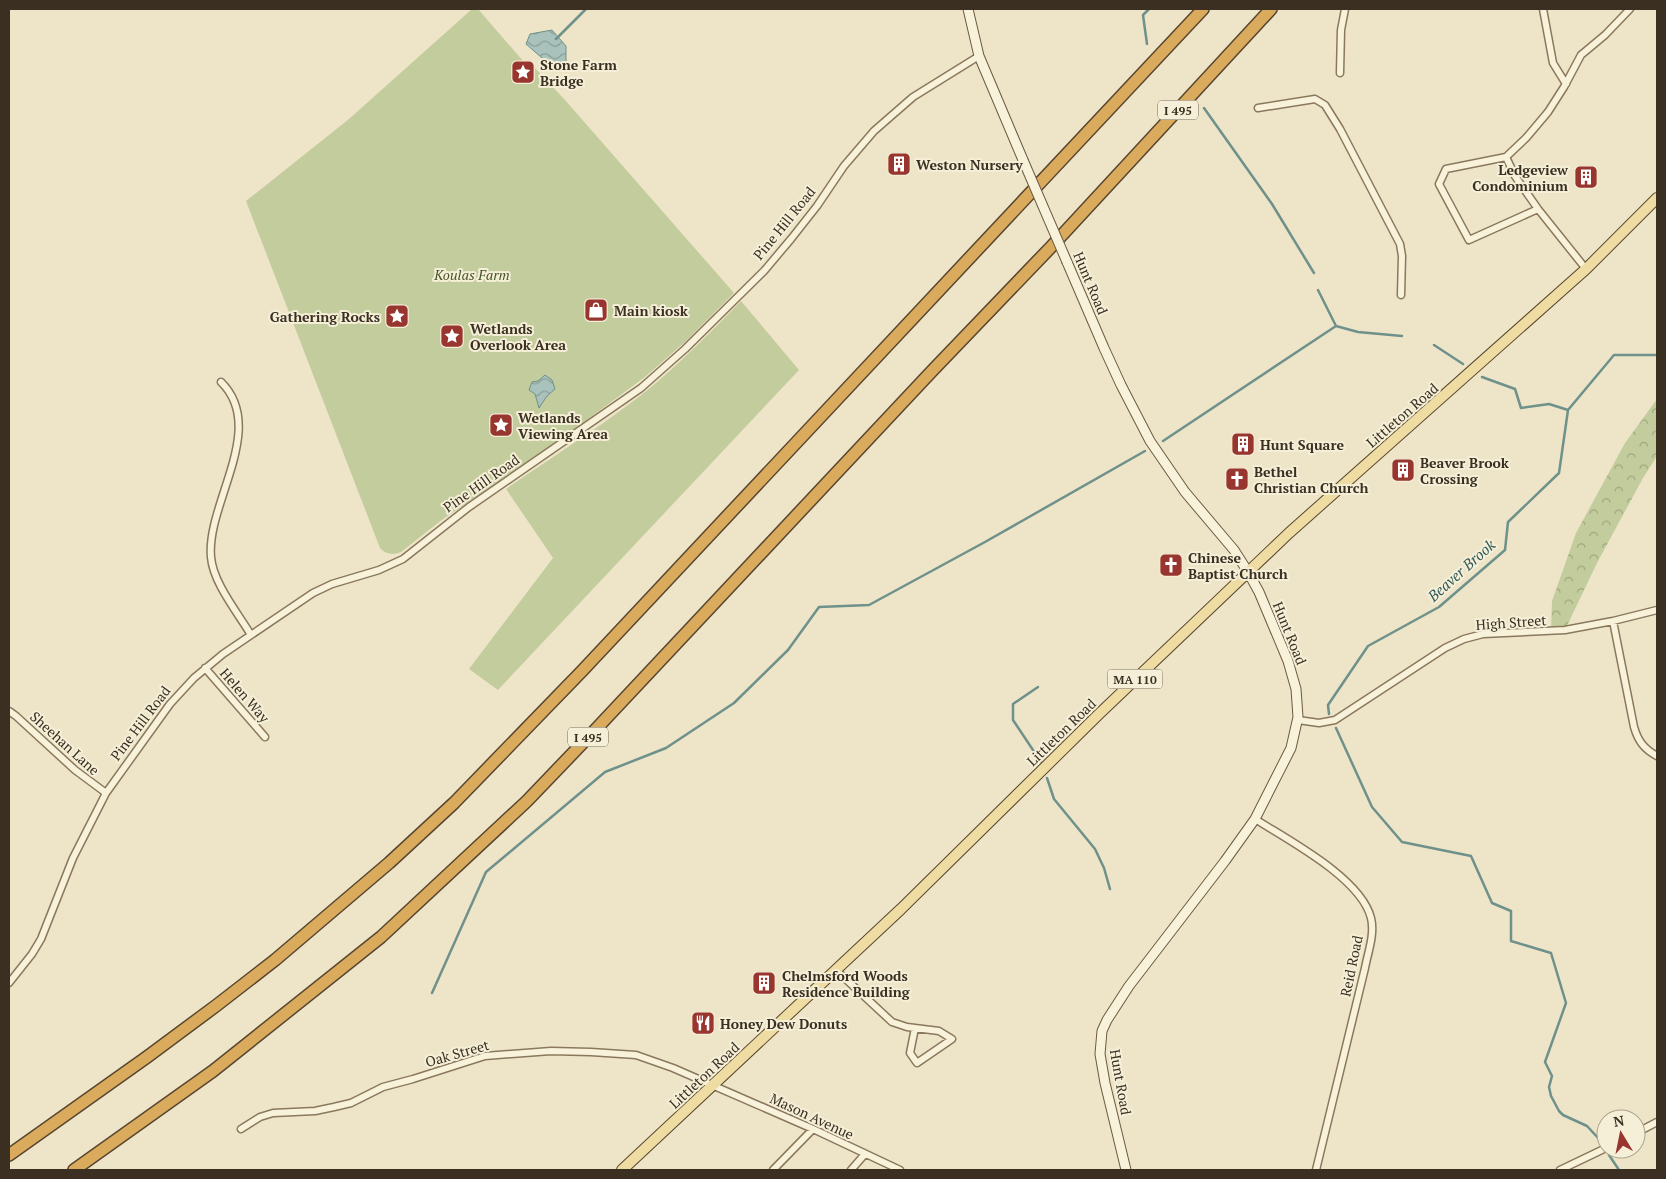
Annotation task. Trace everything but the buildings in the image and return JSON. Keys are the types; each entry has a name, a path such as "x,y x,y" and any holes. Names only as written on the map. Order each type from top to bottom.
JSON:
{"highway":[{"path":"9,1155 163,1046 275,960 382,869 454,803 589,664 1203,9"},
{"name":"I 495","path":"74,1170 213,1071 359,955 442,881 527,800 1051,247 1271,9"}],"main road":[{"name":"Littleton Road","path":"622,1170 836,970 1289,533 1586,269 1657,198"}],"street":[{"path":"968,9 978,56"},
{"path":"1340,73 1341,30 1345,9"},
{"path":"1543,9 1553,63 1566,84"},
{"path":"1538,209 1468,240 1439,184 1446,169 1506,157 1526,138 1548,112 1566,84 1581,55 1605,35 1630,9"},
{"name":"Hunt Road","path":"978,56 1121,385 1150,441 1185,492 1234,550 1248,572 1259,592 1288,661 1296,689 1298,720 1290,748 1255,819 1129,986 1102,1031 1100,1054 1105,1083 1126,1170"},
{"name":"Pine Hill Road","path":"9,982 32,954 41,939 73,858 106,793 170,704 184,688 205,668 325,586 379,570 403,559 469,507 641,388 685,349 764,271 792,239 844,166 874,131 914,97 978,56"},
{"path":"1258,108 1315,99 1325,105 1340,129 1400,244 1402,256 1401,295"},
{"path":"1506,157 1515,176 1538,209 1586,269"},
{"path":"221,382 231,393 235,402 238,429 234,458 213,532 211,559 216,578 251,635"},
{"name":"High Street","path":"1298,720 1319,723 1335,720 1445,648 1473,636 1494,633 1565,630 1657,610"},
{"path":"1613,621 1634,727 1639,741 1646,749 1657,756"},
{"name":"Helen Way","path":"205,668 265,737"},
{"name":"Sheehan Lane","path":"9,711 84,778 106,793"},
{"name":"Reid Road","path":"1255,819 1313,855 1344,879 1361,898 1371,918 1372,935 1365,968 1316,1170"},
{"path":"836,970 892,1022 915,1028 939,1031 952,1039 917,1063 910,1053 915,1028"},
{"name":"Oak Street","path":"241,1129 260,1117 273,1113 334,1108 382,1087 485,1056 551,1051 636,1056 673,1068 714,1085"},
{"name":"Mason Avenue","path":"714,1085 900,1170"},
{"path":"773,1170 813,1129"},
{"path":"1560,1170 1596,1153"},
{"path":"851,1170 865,1154"}],"green space":[{"name":"Koulas Farm","path":"472,9 478,9 530,69 533,66 565,100 734,293 686,341 645,377 542,453 443,519 401,552 390,554 380,548 246,201 349,119"},
{"path":"741,301 799,370 498,690 469,669 553,558 506,489 601,424 656,383"},
{"path":"1657,399 1657,456 1597,563 1565,630 1551,631 1552,601 1576,533 1625,443"}],"water":[{"path":"552,30 566,46 566,66 550,65 526,44 530,34"},
{"path":"545,375 552,380 555,389 547,396 539,408 535,394 529,390 532,382 538,381"}],"waterway":[{"path":"556,39 586,9"},
{"path":"1147,44 1143,15 1149,9"},
{"path":"1204,108 1272,204 1314,273"},
{"path":"1318,290 1336,326 1358,332 1402,336"},
{"path":"1163,441 1336,326"},
{"path":"1434,345 1463,364"},
{"name":"Beaver Brook","path":"1329,714 1328,705 1368,646 1439,607 1505,550 1508,522 1559,473 1568,410 1614,355 1657,355"},
{"path":"1482,377 1515,389 1521,408 1549,404 1568,410"},
{"path":"432,993 486,872 605,772 666,748 734,703 788,650 819,607 869,605 985,542 1145,451"},
{"path":"1038,687 1013,704 1013,720 1041,762"},
{"name":"Beaver Brook","path":"1336,728 1372,807 1402,842 1471,856 1492,903 1511,911 1511,941 1551,953 1566,1003 1545,1062 1552,1076 1549,1087 1551,1096 1563,1115 1587,1126 1596,1136"},
{"path":"1047,778 1054,799 1095,849 1104,868 1110,889"},
{"name":"Beaver Brook","path":"1612,1159 1619,1170"}],"place":[{"name":"Stone Farm Bridge","path":"523,72"},
{"name":"Weston Nursery","path":"899,164"},
{"name":"Ledgeview Condominium","path":"1586,177"},
{"name":"Main kiosk","path":"596,310"},
{"name":"Gathering Rocks","path":"397,316"},
{"name":"Wetlands Overlook Area","path":"452,336"},
{"name":"Wetlands Viewing Area","path":"501,425"},
{"name":"Hunt Square","path":"1243,444"},
{"name":"Beaver Brook Crossing","path":"1403,470"},
{"name":"Bethel Christian Church","path":"1237,479"},
{"name":"Chinese Baptist Church","path":"1171,565"},
{"name":"Chelmsford Woods Residence Building","path":"764,983"},
{"name":"Honey Dew Donuts","path":"703,1023"}]}
